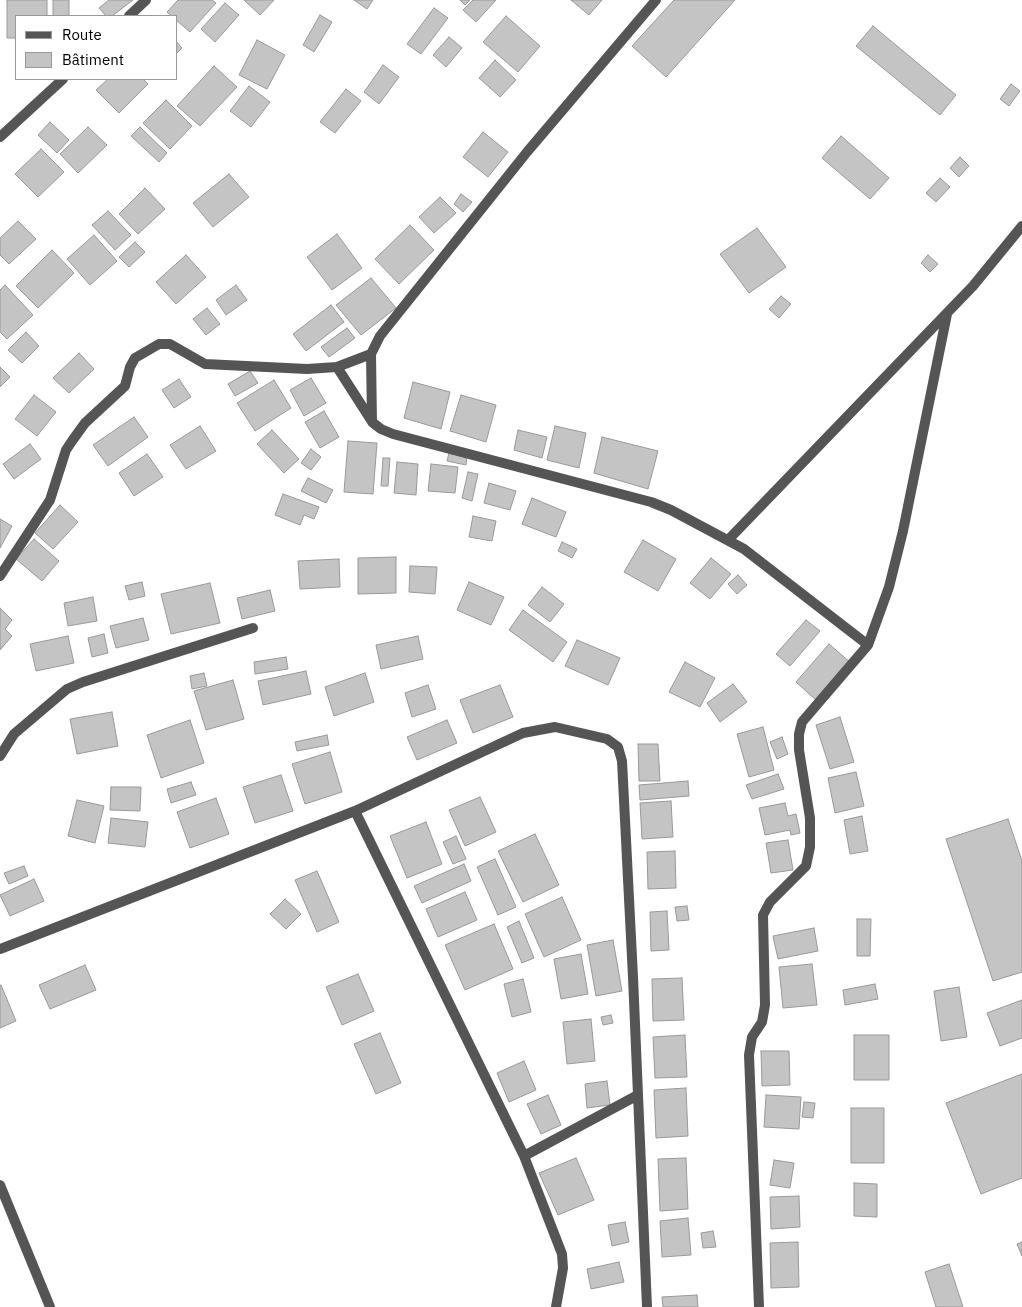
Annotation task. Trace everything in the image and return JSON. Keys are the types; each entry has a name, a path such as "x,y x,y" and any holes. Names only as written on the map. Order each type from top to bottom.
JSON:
{"street":[{"path":"130,15 146,0"},
{"path":"372,422 371,354 380,336 477,213 656,0"},
{"path":"0,136 62,80"},
{"path":"729,539 947,314 973,286 1022,226"},
{"path":"759,1307 749,1055 752,1037 762,1022 765,1005 762,915 770,902 806,866 810,847 810,818 799,750 799,734 802,722 868,645 889,587 903,532 947,314"},
{"path":"0,576 50,500 66,450 85,424 126,386 130,367 135,358 146,351 165,343 205,364 306,368 338,367 371,354"},
{"path":"338,367 372,422 381,430 651,502 729,539 868,645"},
{"path":"0,756 14,734 68,689 84,682 253,628"},
{"path":"0,949 355,811 523,733 555,727 607,739 618,747 622,761 643,1168 648,1307"},
{"path":"355,811 524,1156 562,1254 563,1268 556,1307"},
{"path":"524,1156 638,1095"},
{"path":"0,1185 50,1307"}],"building":[{"path":"7,0 47,0 47,15 15,15 15,38 7,38"},
{"path":"53,0 69,0 69,15 53,15"},
{"path":"109,0 133,0 113,15 105,15 99,8"},
{"path":"178,0 212,0 216,3 190,32 178,22 178,15 171,15 167,12"},
{"path":"244,0 274,0 260,15"},
{"path":"354,0 373,0 367,9"},
{"path":"460,0 470,0 465,5"},
{"path":"473,0 496,0 476,22 463,10"},
{"path":"571,0 602,0 589,15"},
{"path":"674,0 735,0 666,77 632,46"},
{"path":"225,3 239,15 215,42 201,29"},
{"path":"434,8 448,18 421,54 407,44"},
{"path":"320,15 332,22 314,52 303,45"},
{"path":"506,16 540,46 518,72 483,42"},
{"path":"873,26 956,95 940,115 856,46"},
{"path":"449,37 462,48 446,67 433,55"},
{"path":"257,40 285,55 267,89 239,75"},
{"path":"178,43 182,48 178,52"},
{"path":"495,60 516,80 500,97 479,78"},
{"path":"383,65 399,77 379,104 364,92"},
{"path":"214,66 237,87 200,126 177,106"},
{"path":"107,80 144,80 148,84 119,113 96,90"},
{"path":"1011,84 1020,91 1009,106 1000,99"},
{"path":"249,86 270,102 251,127 230,111"},
{"path":"346,89 361,101 335,133 320,122"},
{"path":"166,100 192,126 170,149 143,123"},
{"path":"50,122 69,140 57,153 38,135"},
{"path":"88,127 107,145 78,173 60,154"},
{"path":"140,127 167,153 159,162 131,136"},
{"path":"483,132 508,152 488,177 463,157"},
{"path":"841,136 889,178 870,199 822,158"},
{"path":"41,149 64,172 38,197 15,174"},
{"path":"960,157 969,166 959,177 950,168"},
{"path":"229,174 249,197 213,227 193,203"},
{"path":"940,178 950,187 936,202 926,193"},
{"path":"145,188 165,209 138,234 119,214"},
{"path":"461,194 472,202 463,212 454,204"},
{"path":"440,197 456,213 434,233 419,217"},
{"path":"108,211 131,235 115,250 92,225"},
{"path":"18,221 36,239 9,264 0,255 0,238"},
{"path":"410,225 434,250 399,284 375,259"},
{"path":"757,228 786,267 749,293 720,254"},
{"path":"337,234 362,268 332,290 307,257"},
{"path":"94,235 117,261 90,285 67,259"},
{"path":"135,242 145,252 129,267 119,257"},
{"path":"52,250 74,273 38,308 16,286"},
{"path":"186,255 206,277 176,304 156,282"},
{"path":"928,255 938,264 930,272 921,263"},
{"path":"371,278 396,308 361,335 336,305"},
{"path":"5,285 33,315 7,339 0,332 0,290"},
{"path":"236,285 247,300 226,315 216,300"},
{"path":"781,296 791,304 779,318 769,309"},
{"path":"331,305 344,322 306,351 293,334"},
{"path":"207,308 220,324 206,335 193,319"},
{"path":"347,328 355,338 329,357 321,347"},
{"path":"26,332 39,346 22,363 8,350"},
{"path":"79,353 94,369 69,393 53,378"},
{"path":"0,367 10,377 0,387"},
{"path":"250,371 258,383 235,396 228,384"},
{"path":"311,378 326,403 304,416 290,390"},
{"path":"179,379 191,397 174,408 162,390"},
{"path":"274,380 291,408 255,431 237,403"},
{"path":"413,382 450,392 441,429 404,418"},
{"path":"34,395 56,412 37,436 15,419"},
{"path":"461,395 496,405 486,442 450,431"},
{"path":"324,411 339,437 320,448 305,422"},
{"path":"134,417 148,437 108,466 93,445"},
{"path":"200,426 216,451 186,469 170,445"},
{"path":"555,426 586,433 579,468 547,460"},
{"path":"272,430 299,459 284,473 257,444"},
{"path":"518,430 547,437 542,458 514,450"},
{"path":"602,437 658,451 648,489 594,473"},
{"path":"348,441 377,443 373,494 344,492"},
{"path":"30,444 41,459 14,479 3,464"},
{"path":"311,449 321,457 311,470 301,463"},
{"path":"449,453 467,457 466,465 447,461"},
{"path":"147,454 163,477 134,496 119,473"},
{"path":"383,458 390,458 388,486 381,486"},
{"path":"397,462 418,464 416,495 394,493"},
{"path":"431,464 458,467 455,493 428,491"},
{"path":"468,472 478,474 472,501 462,498"},
{"path":"308,478 333,490 326,503 301,491"},
{"path":"489,483 516,491 510,510 484,503"},
{"path":"283,494 319,507 314,519 304,515 300,525 275,515"},
{"path":"532,498 566,512 556,537 522,524"},
{"path":"60,505 78,522 53,549 35,533"},
{"path":"473,516 496,521 492,541 469,537"},
{"path":"0,519 12,526 0,548"},
{"path":"34,539 59,561 42,581 16,559"},
{"path":"643,540 676,559 658,591 624,572"},
{"path":"562,542 577,549 572,558 558,551"},
{"path":"396,557 396,593 358,594 358,558"},
{"path":"711,558 731,574 710,599 690,583"},
{"path":"339,559 340,587 300,589 298,561"},
{"path":"410,566 437,567 435,594 409,592"},
{"path":"738,575 747,585 737,594 728,584"},
{"path":"142,582 145,596 129,600 125,586"},
{"path":"469,582 504,597 491,625 457,610"},
{"path":"210,583 220,623 171,634 161,594"},
{"path":"542,587 564,604 550,622 528,605"},
{"path":"270,590 275,611 242,619 237,598"},
{"path":"93,597 97,621 68,626 64,603"},
{"path":"0,608 12,620 5,629 12,636 0,650"},
{"path":"523,610 567,642 553,662 509,630"},
{"path":"143,618 149,640 116,648 110,626"},
{"path":"806,620 820,631 790,666 776,654"},
{"path":"104,634 108,653 92,657 88,638"},
{"path":"68,636 74,663 36,671 30,644"},
{"path":"418,636 423,659 381,669 376,645"},
{"path":"577,640 620,658 608,685 565,666"},
{"path":"829,644 851,663 817,701 796,682"},
{"path":"286,657 288,669 255,674 254,662"},
{"path":"685,662 715,678 700,707 669,692"},
{"path":"306,671 311,694 263,705 258,681"},
{"path":"204,673 207,686 192,689 190,676"},
{"path":"365,673 374,702 334,716 325,687"},
{"path":"233,680 244,719 206,730 194,691"},
{"path":"733,684 747,702 720,722 707,703"},
{"path":"428,685 436,709 412,717 405,693"},
{"path":"500,685 513,717 473,733 460,700"},
{"path":"112,712 118,746 77,754 70,719"},
{"path":"840,717 854,762 830,769 816,725"},
{"path":"190,720 204,763 161,778 147,735"},
{"path":"447,720 457,743 417,760 407,737"},
{"path":"763,727 774,770 749,777 737,734"},
{"path":"327,735 329,745 297,751 295,742"},
{"path":"782,737 788,754 777,759 770,742"},
{"path":"638,744 658,744 660,781 639,781"},
{"path":"330,752 342,792 305,804 292,764"},
{"path":"856,772 864,806 835,813 828,778"},
{"path":"778,774 784,789 752,799 746,785"},
{"path":"281,775 293,811 255,823 243,787"},
{"path":"688,781 689,796 640,800 639,785"},
{"path":"191,782 196,795 171,803 167,789"},
{"path":"111,787 141,787 140,811 110,810"},
{"path":"480,797 496,832 465,846 449,810"},
{"path":"216,798 229,834 190,848 177,812"},
{"path":"77,800 104,806 95,843 68,836"},
{"path":"671,801 673,837 642,839 640,803"},
{"path":"785,803 788,816 796,814 800,833 791,835 790,830 765,835 759,808"},
{"path":"862,816 868,851 850,854 844,820"},
{"path":"111,818 148,822 145,847 108,843"},
{"path":"1008,819 1022,861 1022,972 993,981 946,839"},
{"path":"426,822 442,864 407,878 390,836"},
{"path":"535,834 559,885 523,902 498,851"},
{"path":"456,836 466,859 453,864 443,842"},
{"path":"788,840 793,870 771,873 766,843"},
{"path":"675,851 676,888 648,889 647,852"},
{"path":"495,859 516,907 498,915 477,867"},
{"path":"464,864 471,881 422,903 414,886"},
{"path":"24,866 28,876 9,884 4,873"},
{"path":"317,871 339,922 317,932 295,880"},
{"path":"34,879 44,901 10,916 0,895"},
{"path":"465,892 477,920 438,937 426,909"},
{"path":"562,897 581,940 544,957 525,914"},
{"path":"285,899 301,914 286,929 270,914"},
{"path":"687,906 689,920 677,921 675,907"},
{"path":"667,911 669,950 651,951 650,912"},
{"path":"857,919 871,919 870,956 857,956"},
{"path":"519,921 534,958 522,963 507,927"},
{"path":"494,924 513,969 465,990 445,945"},
{"path":"814,928 818,951 778,959 773,936"},
{"path":"613,940 622,991 596,996 587,945"},
{"path":"581,954 588,994 561,999 554,959"},
{"path":"812,964 817,1005 783,1008 779,967"},
{"path":"85,965 96,990 50,1009 39,985"},
{"path":"358,974 374,1011 342,1025 326,987"},
{"path":"682,978 684,1020 653,1021 652,979"},
{"path":"523,979 531,1012 512,1017 504,984"},
{"path":"875,984 878,999 845,1005 843,990"},
{"path":"0,986 16,1021 0,1028"},
{"path":"959,987 967,1037 941,1041 934,991"},
{"path":"1022,1000 1022,1038 1000,1046 987,1013"},
{"path":"611,1015 613,1023 603,1025 601,1017"},
{"path":"591,1019 595,1061 567,1064 563,1022"},
{"path":"380,1033 401,1083 376,1094 354,1044"},
{"path":"685,1035 687,1077 655,1078 653,1037"},
{"path":"854,1035 889,1035 889,1080 854,1080"},
{"path":"761,1051 789,1051 790,1085 762,1086"},
{"path":"524,1061 536,1090 509,1102 497,1073"},
{"path":"1022,1074 1022,1178 981,1194 946,1103"},
{"path":"607,1081 610,1105 587,1108 585,1084"},
{"path":"686,1088 688,1136 656,1138 654,1090"},
{"path":"548,1095 561,1125 541,1134 527,1104"},
{"path":"766,1095 801,1097 799,1129 764,1127"},
{"path":"804,1102 815,1103 813,1118 802,1117"},
{"path":"851,1108 884,1108 884,1163 851,1163"},
{"path":"576,1158 594,1200 558,1215 539,1173"},
{"path":"686,1158 688,1209 660,1211 658,1159"},
{"path":"774,1160 794,1163 790,1188 770,1185"},
{"path":"854,1183 877,1184 877,1217 854,1216"},
{"path":"799,1196 800,1227 771,1229 770,1197"},
{"path":"688,1218 691,1255 662,1257 660,1221"},
{"path":"625,1222 629,1242 612,1246 608,1225"},
{"path":"713,1231 716,1247 703,1248 701,1233"},
{"path":"798,1242 799,1287 771,1288 770,1243"},
{"path":"1022,1242 1022,1256 1017,1244"},
{"path":"619,1262 624,1282 591,1289 587,1269"},
{"path":"949,1264 963,1307 936,1307 925,1272"},
{"path":"697,1295 698,1307 663,1307 662,1297"}]}
